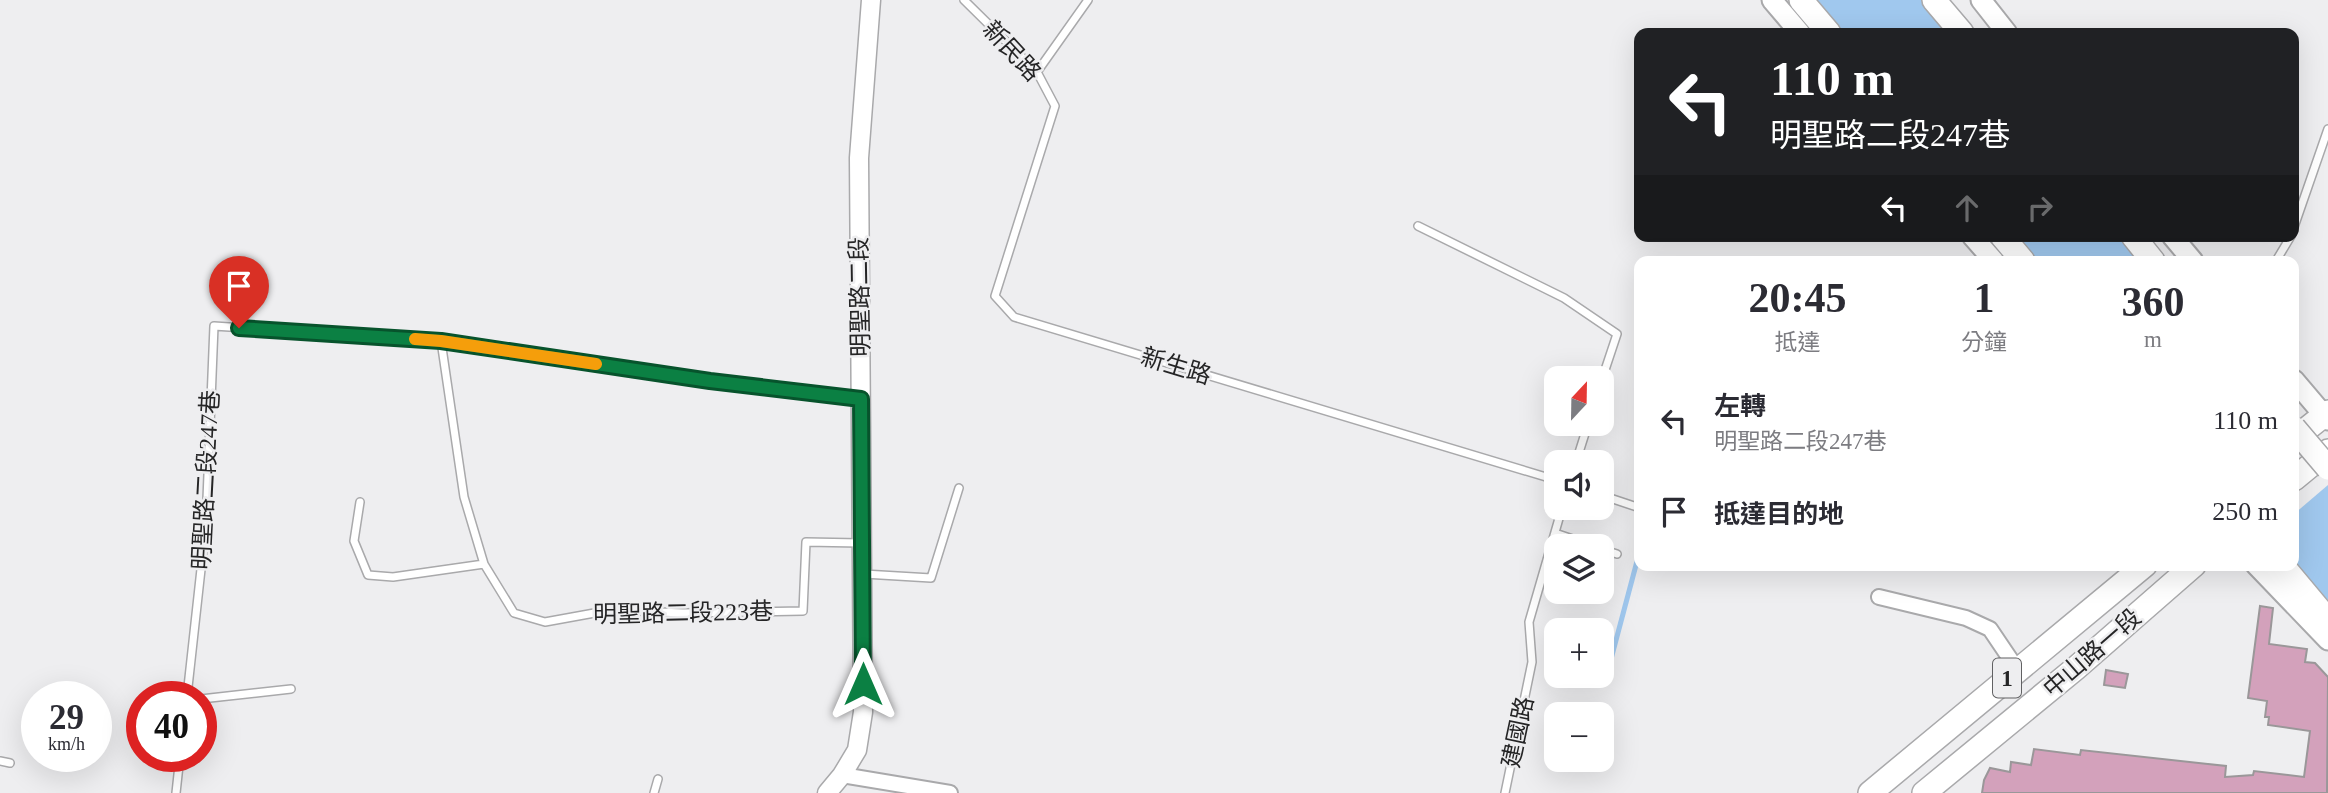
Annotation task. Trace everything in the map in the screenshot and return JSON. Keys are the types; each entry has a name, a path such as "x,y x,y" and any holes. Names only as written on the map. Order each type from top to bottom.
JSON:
{"main road":[{"path":"1772,0 1796,28"},
{"path":"1801,0 1825,28"},
{"path":"1934,0 1958,28"},
{"path":"1981,0 2003,28"},
{"path":"1977,242 1990,256"},
{"path":"2007,242 2018,256"},
{"path":"2138,242 2149,256"},
{"path":"2177,242 2189,256"},
{"path":"2299,385 2327,415 2299,432"},
{"path":"2299,438 2324,460 2299,476"},
{"name":"中山路一段","path":"1870,793 2138,571"},
{"name":"中山路一段","path":"1924,793 2076,668 2187,571"},
{"path":"2262,571 2328,639"},
{"path":"2286,571 2328,620"}],"street":[{"name":"明聖路二段","path":"827,793 857,750 863,712 859,158 872,0"},
{"path":"1879,597 1966,618 1990,629 2017,669"},
{"path":"842,775 950,793"}],"lane":[{"name":"新民路","path":"964,0 1037,72 1055,106"},
{"path":"1037,72 1088,0"},
{"name":"新生路","path":"1055,106 995,296 1014,317 1544,476"},
{"path":"2299,213 2328,129"},
{"path":"1418,226 1564,298 1617,334 1607,366"},
{"name":"明聖路二段247巷","path":"189,681 206,524 214,326 441,341 710,381 861,399"},
{"name":"明聖路二段223巷","path":"441,341 464,497 484,564 514,613 545,622 611,610 683,613 803,611 806,542 863,543"},
{"path":"863,574 931,578 958,488"},
{"path":"1614,499 1634,506"},
{"path":"360,502 354,541 368,575 393,578 484,564"},
{"name":"建國路","path":"1505,793 1532,662 1529,622 1559,520"},
{"path":"217,697 291,689"},
{"path":"0,761 10,763"},
{"path":"176,793 178,772"},
{"path":"654,793 658,779"}],"water":[{"path":"1810,0 1922,0 1946,28 1834,28"},
{"path":"2015,242 2127,242 2139,256 2027,256"},
{"path":"2299,445 2328,479 2328,600 2299,569"}],"pier":[{"path":"2299,441 2328,473 2328,485 2299,510"}],"building":[{"path":"2260,606 2273,608 2269,644 2307,649 2305,662 2315,663 2328,677 2327,793 1982,793 1990,768 2010,772 2011,762 2031,765 2034,749 2080,755 2081,750 2226,766 2225,777 2253,775 2254,771 2304,777 2310,731 2268,725 2269,717 2265,717 2267,701 2248,698"},
{"path":"2106,670 2128,674 2125,688 2104,685"}],"waterway":[{"path":"1614,648 1634,571"}],"slow traffic":[{"path":"415,339 596,364"}],"route":[{"path":"239,328 441,341 710,381 861,399 863,684"}]}
